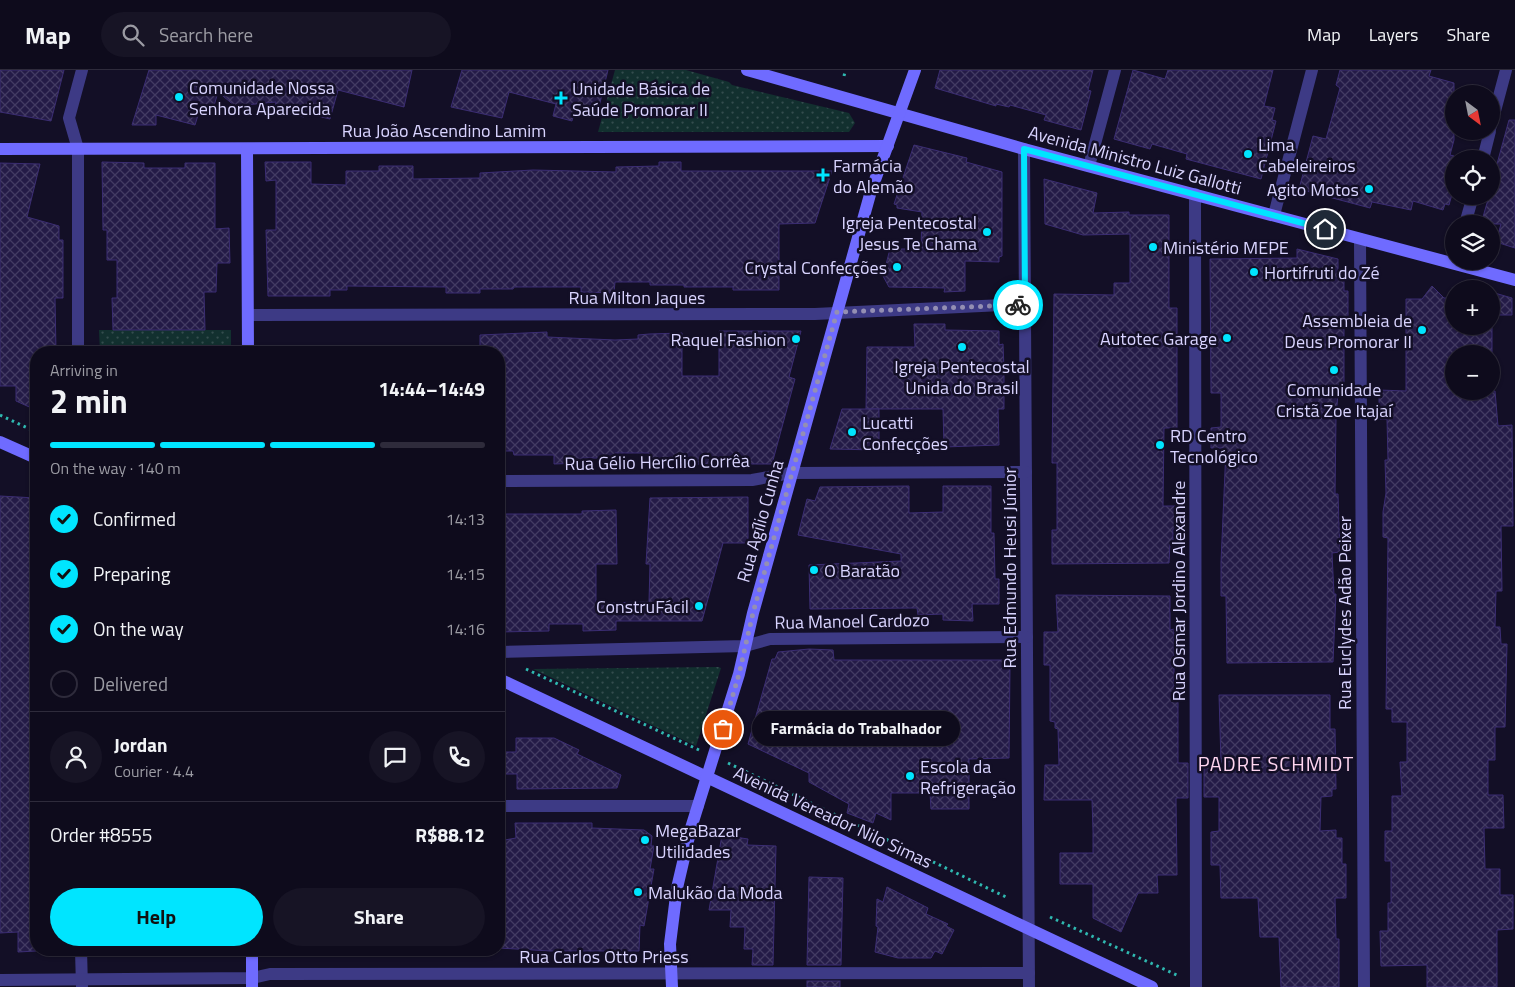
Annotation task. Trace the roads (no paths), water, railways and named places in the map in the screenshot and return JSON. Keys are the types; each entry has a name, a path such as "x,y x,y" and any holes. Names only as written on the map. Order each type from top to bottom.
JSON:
{"street":[{"path":"78,346 78,149 69,118 82,70"},
{"name":"Avenida Ministro Luiz Gallotti","path":"747,70 901,112 1024,149 1445,260"},
{"name":"Rua Agílio Cunha","path":"672,987 670,944 677,888 698,806 715,757 871,191 915,70"},
{"path":"1090,166 1115,70"},
{"path":"1274,215 1312,70"},
{"path":"1500,92 1506,70"},
{"name":"Rua João Ascendino Lamim","path":"0,149 888,146"},
{"path":"247,149 248,346"},
{"name":"Rua Edmundo Heusi Júnior","path":"1024,149 1029,987"},
{"name":"Rua Osmar Jordino Alexandre","path":"1195,194 1196,985"},
{"name":"Rua Euclydes Adão Peixer","path":"1360,239 1364,987"},
{"name":"Avenida Ministro Luiz Gallotti","path":"1480,270 1515,280"},
{"name":"Rua Milton Jaques","path":"248,315 795,314 1025,304"},
{"path":"0,442 30,455"},
{"name":"Rua Gélio Hercílio Corrêa","path":"505,481 752,480 792,473 1026,472"},
{"name":"Rua Manoel Cardozo","path":"505,652 745,646 770,639 1027,636"},
{"name":"Avenida Vereador Nilo Simas","path":"505,682 1152,987"},
{"path":"505,806 698,806"},
{"path":"82,956 82,983"},
{"path":"252,956 252,983"},
{"name":"Rua Carlos Otto Priess","path":"0,980 82,983 252,983 270,974 1029,973"}],"place":[{"name":"Comunidade Nossa Senhora Aparecida","path":"179,97"},
{"name":"Unidade Básica de Saúde Promorar II","path":"561,98"},
{"name":"Lima Cabeleireiros","path":"1248,154"},
{"name":"Farmácia do Alemão","path":"823,175"},
{"name":"Agito Motos","path":"1369,189"},
{"name":"Igreja Pentecostal Jesus Te Chama","path":"987,232"},
{"name":"Ministério MEPE","path":"1153,247"},
{"name":"Crystal Confecções","path":"897,267"},
{"name":"Hortifruti do Zé","path":"1254,272"},
{"name":"Assembleia de Deus Promorar II","path":"1422,330"},
{"name":"Autotec Garage","path":"1227,338"},
{"name":"Raquel Fashion","path":"796,339"},
{"name":"Igreja Pentecostal Unida do Brasil","path":"962,347"},
{"name":"Comunidade Cristã Zoe Itajaí","path":"1334,370"},
{"name":"Lucatti Confecções","path":"852,432"},
{"name":"RD Centro Tecnológico","path":"1160,445"},
{"name":"O Baratão","path":"814,570"},
{"name":"ConstruFácil","path":"699,606"},
{"name":"Farmácia do Trabalhador","path":"723,729"},
{"name":"Escola da Refrigeração","path":"910,776"},
{"name":"MegaBazar Utilidades","path":"645,840"},
{"name":"Malukão da Moda","path":"638,892"}],"district":[{"name":"PADRE SCHMIDT","path":"1276,763"}]}
